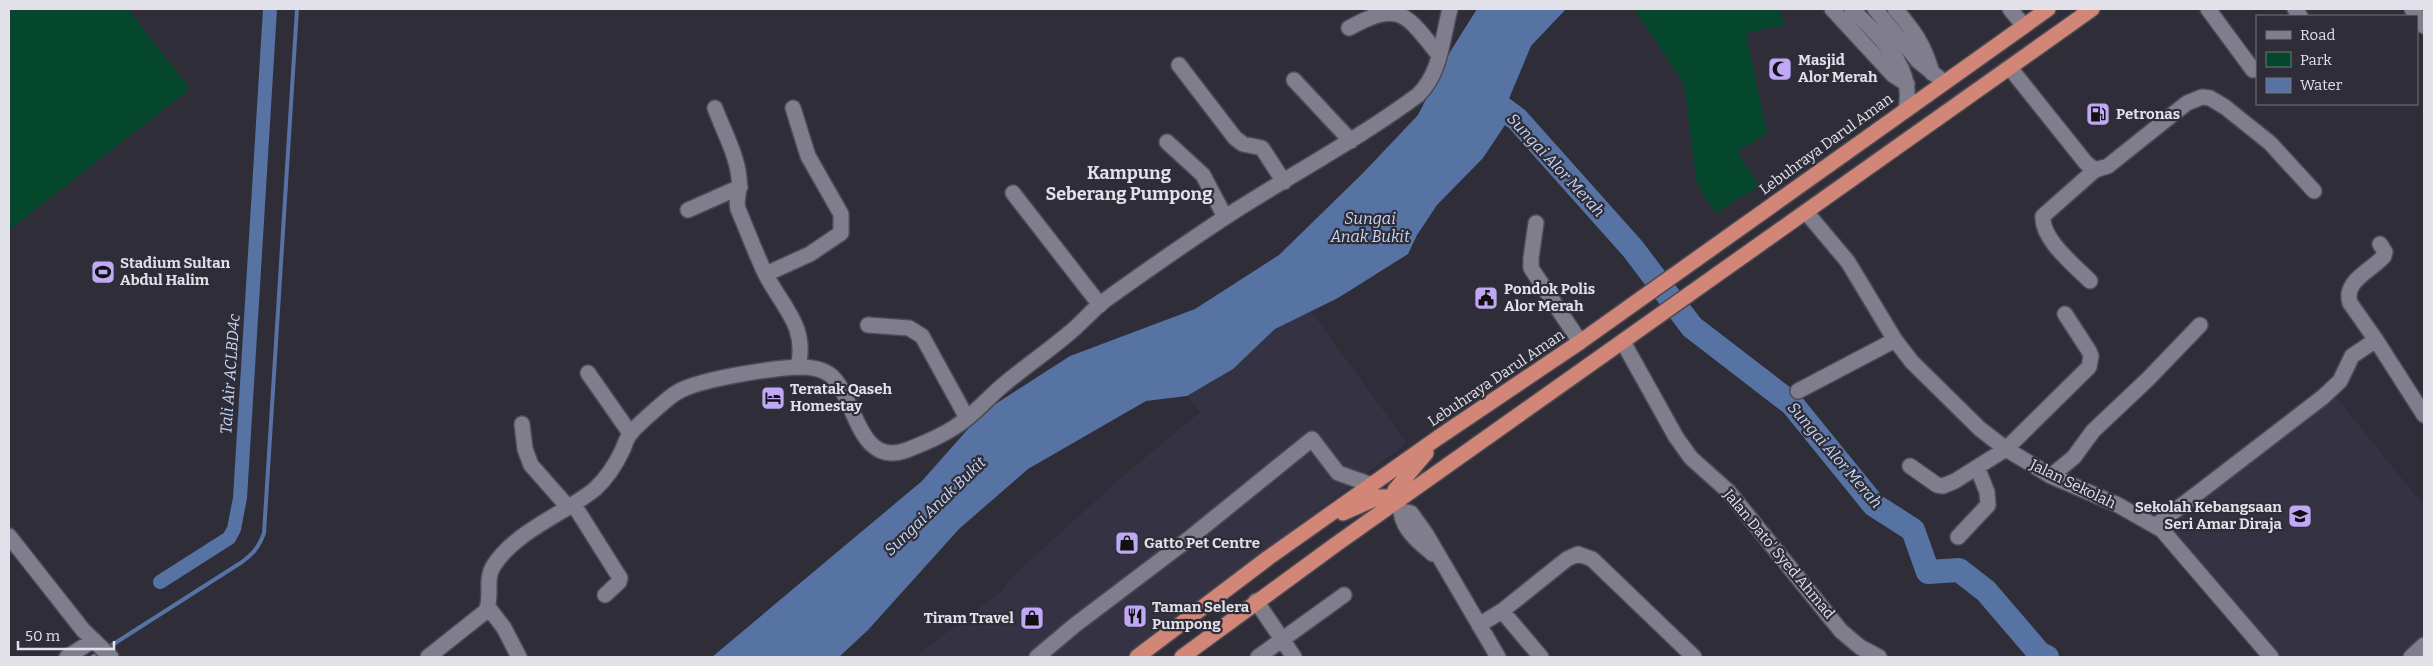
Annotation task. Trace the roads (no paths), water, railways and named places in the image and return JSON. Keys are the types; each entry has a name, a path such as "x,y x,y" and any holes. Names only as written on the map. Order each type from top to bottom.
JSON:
{"highway":[{"name":"Lebuhraya Darul Aman","path":"1137,657 1439,436 1580,342 1906,109 1938,78 2024,26 2048,9"},
{"path":"1182,657 1256,602 2092,9"},
{"path":"1397,503 1400,484 1439,436"},
{"path":"1316,525 1379,497 1397,503"}],"street":[{"path":"428,657 448,651 488,607 488,578 494,565 537,526 571,506 598,486 613,467 630,433 677,392 708,382 798,367 818,368 831,375 837,381 853,417 867,438 883,451 903,451 948,432 967,418 999,388 1070,333 1100,305 1225,217 1351,141 1418,95 1427,86 1434,73 1450,9"},
{"path":"1832,9 1893,75 1908,85"},
{"path":"1852,9 1882,40 1900,65 1908,85 1906,109"},
{"path":"1875,9 1918,61 1938,78"},
{"path":"1895,9 1918,35 1938,78"},
{"path":"2010,9 2024,26"},
{"path":"2208,9 2253,70"},
{"path":"1349,28 1379,11 1398,13 1412,22 1439,55"},
{"path":"1178,64 1235,138 1243,144 1262,148 1284,182"},
{"path":"2010,68 2086,163 2096,170"},
{"path":"1294,80 1351,141"},
{"path":"2090,281 2047,236 2042,226 2043,216 2096,170 2108,166 2187,103 2202,97 2210,98 2225,107 2270,143 2314,192"},
{"path":"715,108 738,170 740,187 737,204 766,274 794,320 801,346 798,367"},
{"path":"766,274 823,246 841,233 841,214 808,156 794,108"},
{"path":"1167,142 1203,175 1225,217"},
{"path":"688,210 740,187"},
{"path":"1013,193 1100,305"},
{"name":"Jalan Sekolah","path":"1806,212 1848,262 1895,340 1934,384 1980,429 2006,449 2051,476 2118,505 2155,526 2173,542 2272,657"},
{"path":"1536,223 1531,268 1580,342"},
{"path":"2380,244 2385,252 2384,256 2351,284 2347,291 2350,303 2424,416"},
{"path":"1910,466 1932,483 1943,486 1955,481 2006,449 2089,367 2091,356 2089,351 2065,314"},
{"path":"868,325 909,328 922,336 967,418"},
{"path":"2051,476 2074,456 2093,431 2148,380 2200,325"},
{"path":"1798,391 1895,340"},
{"path":"2155,526 2323,398 2340,381 2352,356 2376,340"},
{"name":"Jalan Dato' Syed Ahmad","path":"1623,342 1676,437 1691,458 1728,490 1841,631 1860,647 1879,657"},
{"path":"588,373 630,433"},
{"path":"522,424 525,449 531,465 571,506 620,578 619,582 604,595"},
{"path":"1037,657 1075,625 1186,541 1312,439 1338,473 1372,485"},
{"path":"1958,537 1988,505 1987,492 1977,467"},
{"path":"1397,503 1411,514 1426,534 1498,657"},
{"path":"9,536 83,630 111,657"},
{"path":"1479,625 1502,611 1567,559 1578,554 1592,558 1694,657"},
{"path":"1258,657 1344,595"},
{"path":"1256,602 1294,657"},
{"path":"488,607 504,628 519,657"},
{"path":"1502,611 1541,657"},
{"path":"67,657 94,640"},
{"path":"2411,657 2424,645"}],"water":[{"name":"Sungai Anak Bukit","path":"1477,9 1566,9 1531,46 1508,101 1517,119 1505,125 1483,158 1437,205 1417,235 1408,254 1338,298 1275,329 1233,369 1187,396 1146,401 1028,469 959,529 868,630 839,657 712,657 922,481 983,412 1070,356 1195,309 1279,255 1363,173 1418,115 1450,52"}],"waterway":[{"name":"Tali Air ACLBD4c","path":"160,582 229,538 234,529 240,498 270,9"},
{"path":"112,645 242,562 255,550 264,533 297,9"},
{"name":"Sungai Alor Merah","path":"1491,100 1517,119 1633,249 1692,327 1792,404 1874,505 1913,530 1928,572 1959,570 1986,591 2040,654 2047,657"},
{"path":"92,657 97,654"}],"place":[{"name":"Masjid Alor Merah","path":"1780,69"},
{"name":"Petronas","path":"2098,114"},
{"name":"Stadium Sultan Abdul Halim","path":"103,272"},
{"name":"Pondok Polis Alor Merah","path":"1486,298"},
{"name":"Teratak Qaseh Homestay","path":"773,398"},
{"name":"Sekolah Kebangsaan Seri Amar Diraja","path":"2300,516"},
{"name":"Gatto Pet Centre","path":"1127,543"},
{"name":"Taman Selera Pumpong","path":"1135,616"},
{"name":"Tiram Travel","path":"1032,618"}],"district":[{"name":"Kampung Seberang Pumpong","path":"1129,183"}]}
